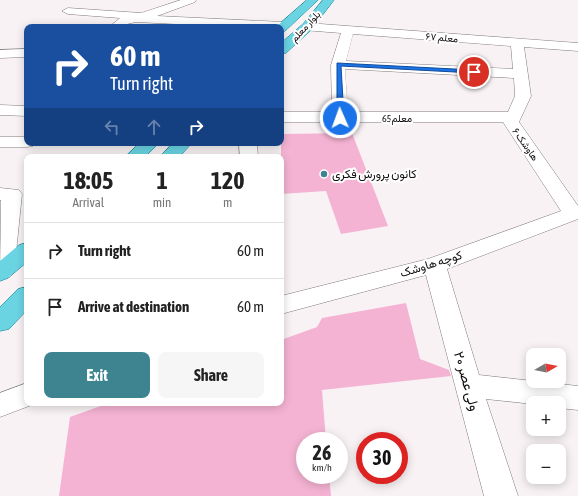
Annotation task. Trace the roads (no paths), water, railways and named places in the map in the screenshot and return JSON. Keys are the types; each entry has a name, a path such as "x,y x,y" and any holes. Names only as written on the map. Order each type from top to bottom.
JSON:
{"main road":[{"name":"بلوار معلم","path":"284,25 313,0"},
{"name":"بلوار معلم","path":"284,47 307,27 328,0"},
{"path":"137,154 147,146"},
{"path":"172,154 180,146"},
{"path":"1,273 24,253"},
{"path":"0,322 24,298"}],"street":[{"path":"155,1 187,2"},
{"path":"119,24 123,21 187,2"},
{"path":"68,11 239,24"},
{"name":"معلم ۶۷","path":"307,27 578,47"},
{"path":"340,118 338,64 348,30"},
{"name":"هاوشک ۶","path":"517,43 519,74 523,96 511,122 575,213"},
{"path":"0,54 24,53"},
{"path":"338,64 519,74"},
{"path":"0,110 24,111"},
{"name":"معلم65","path":"284,117 513,117"},
{"path":"0,142 24,142"},
{"path":"0,194 12,194 1,273"},
{"name":"کوچه هاوشک","path":"284,304 435,265 575,213"},
{"name":"ولی عصر ۲۰","path":"435,265 468,385 501,496"},
{"path":"468,385 578,398"},
{"path":"0,405 24,396"}],"place":[{"name":"کانون پرورش فکری","path":"324,174"}]}
